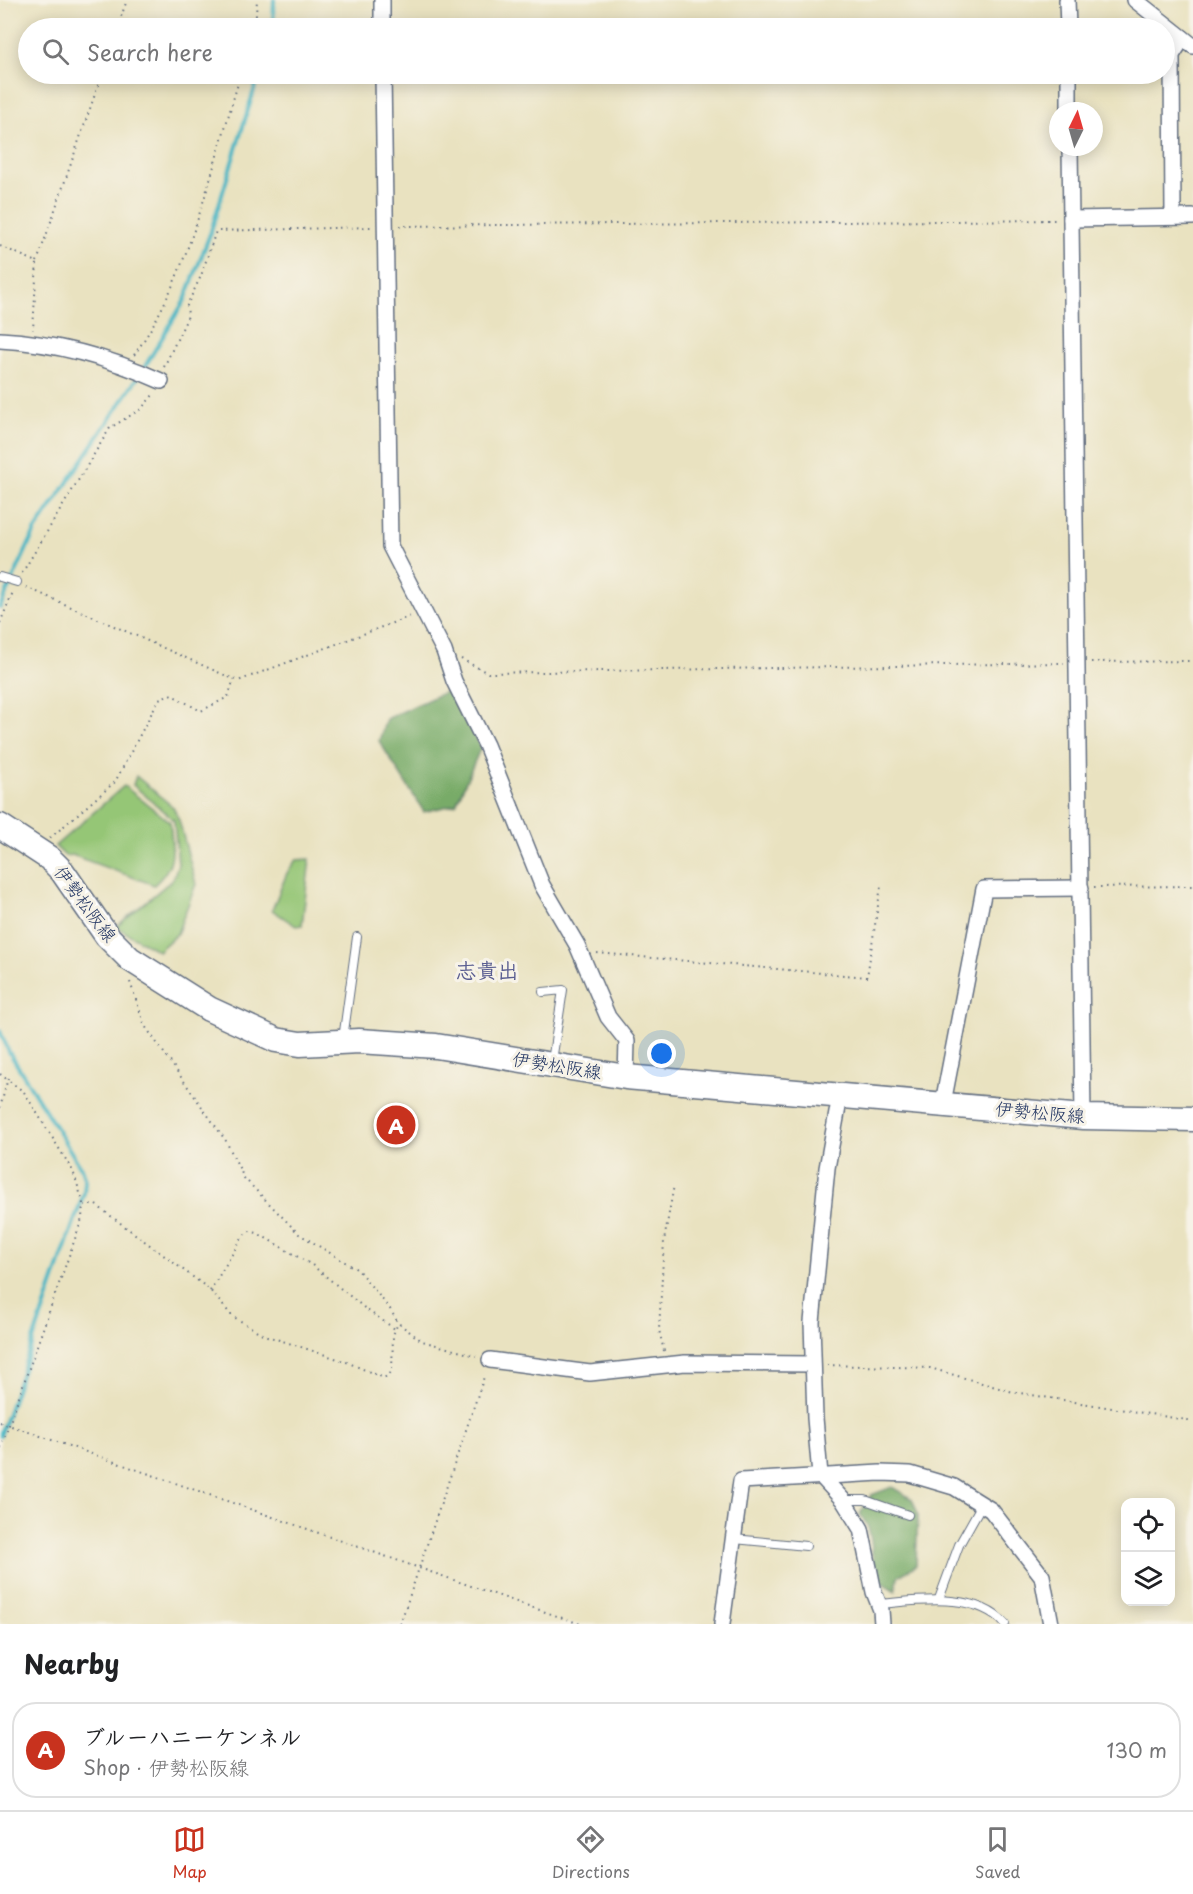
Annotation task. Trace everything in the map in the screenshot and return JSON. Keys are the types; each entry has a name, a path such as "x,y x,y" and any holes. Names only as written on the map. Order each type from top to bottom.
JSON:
{"main road":[{"name":"伊勢松阪線","path":"0,826 36,847 62,871 117,948 139,965 209,1009 258,1033 300,1044 436,1046 626,1077 1083,1117 1193,1119"}],"street":[{"path":"382,0 382,18"},
{"path":"1067,0 1068,18"},
{"path":"1137,0 1159,18"},
{"path":"1175,31 1188,42 1175,53"},
{"path":"383,84 390,546 444,651 454,681 486,746 542,885 579,951 608,1017 627,1041 626,1077"},
{"path":"1068,84 1069,102"},
{"path":"1172,84 1173,217"},
{"path":"1070,156 1079,663 1083,1117"},
{"path":"1071,219 1193,217"},
{"path":"0,340 32,342 75,350 136,370 161,381"},
{"path":"943,1103 984,889 1081,888"},
{"path":"840,1096 819,1231 812,1322 812,1364 820,1475 843,1500 861,1530 873,1592 879,1604 882,1624"},
{"path":"490,1360 590,1372 667,1365 812,1364"},
{"path":"722,1624 741,1481 820,1475 910,1474 939,1481 983,1503 1042,1576 1051,1624"}],"lane":[{"path":"343,1043 357,937"},
{"path":"543,992 563,990 551,1066"},
{"path":"843,1500 865,1500 908,1515"},
{"path":"939,1599 959,1545 983,1503"},
{"path":"734,1539 806,1546"},
{"path":"879,1604 939,1599 970,1604 1005,1624"}],"path":[{"path":"121,18 127,0"},
{"path":"256,18 257,0"},
{"path":"32,342 37,262 99,84"},
{"path":"136,370 181,267 238,84"},
{"path":"0,623 9,580 110,428 141,409 157,391 164,364 188,316 187,305 201,276 216,231 385,226 1071,219"},
{"path":"0,246 37,262"},
{"path":"9,580 238,681 423,612"},
{"path":"444,651 488,673 1193,661"},
{"path":"36,847 67,825 115,782 159,699 170,694 201,711 228,697 234,679"},
{"path":"579,951 867,977 881,886"},
{"path":"1081,888 1193,886"},
{"path":"130,989 145,1026 226,1141 244,1178 299,1234 357,1270 390,1309 398,1323 422,1341 490,1360 400,1624"},
{"path":"0,1074 24,1092 73,1171 83,1203 82,1219 0,1450"},
{"path":"0,1108 8,1078"},
{"path":"667,1365 659,1330 665,1223 674,1185"},
{"path":"83,1203 96,1205 210,1290 232,1316 264,1335 344,1361 384,1378 392,1372 398,1323"},
{"path":"210,1290 243,1236 249,1231 257,1233 312,1265 367,1310 396,1330"},
{"path":"812,1364 930,1368 1013,1392 1193,1421"},
{"path":"0,1423 580,1624"}],"green space":[{"path":"449,690 481,747 456,804 424,812 379,741 386,719"},
{"path":"136,776 173,807 179,820 196,884 177,934 158,951 116,927 173,879 178,864 174,820 133,785"},
{"path":"124,786 170,822 172,856 167,870 154,885 72,855 65,856 55,846"},
{"path":"310,859 302,925 296,926 272,910 287,873 296,860"},
{"path":"892,1487 912,1499 918,1514 916,1565 898,1577 896,1591 879,1579 874,1566 867,1524 860,1514 871,1495"}],"waterway":[{"path":"273,18 274,0"},
{"path":"144,368 185,300 210,234 256,84"},
{"path":"0,607 35,531 138,377"},
{"path":"0,1031 9,1052 81,1168 85,1180 84,1193 0,1436"}],"place":[{"name":"ブルーハニーケンネル","path":"396,1125"}],"district":[{"name":"志貴出","path":"487,971"}]}
